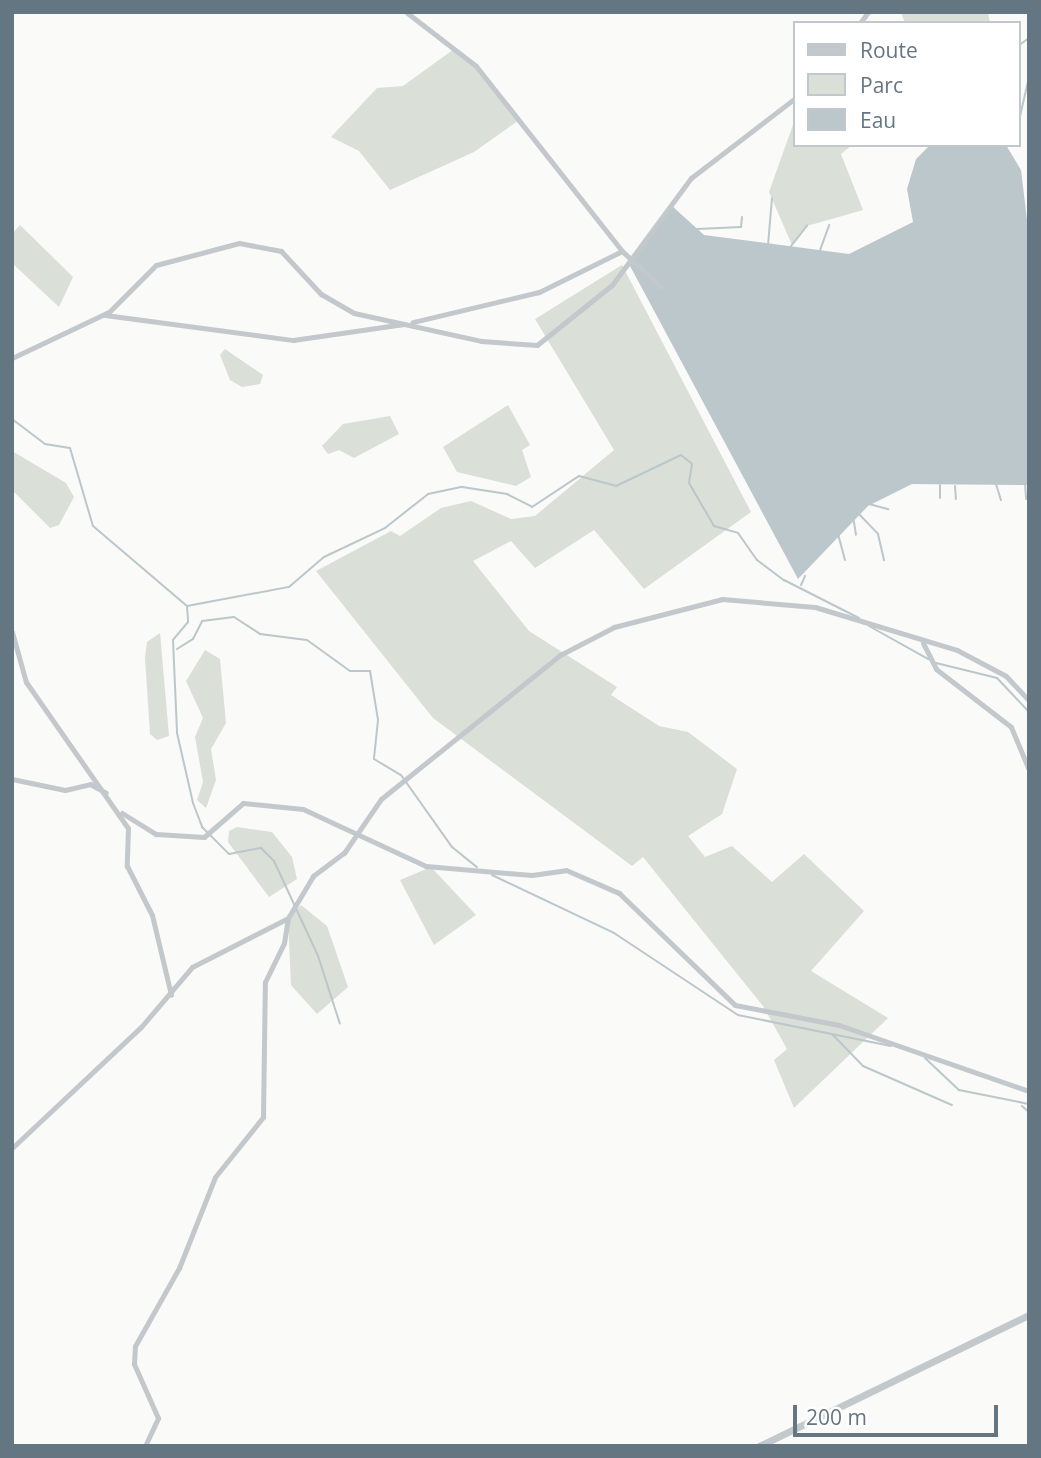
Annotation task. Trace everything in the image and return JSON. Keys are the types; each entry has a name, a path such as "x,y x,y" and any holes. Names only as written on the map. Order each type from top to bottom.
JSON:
{"street":[{"path":"406,12 476,66 629,260 662,288"},
{"path":"12,358 103,315 156,265 246,244 281,251 321,294 354,313 537,345 612,285 691,178 792,101"},
{"path":"103,315 293,340 409,324 539,292 622,251"},
{"path":"145,1446 158,1418 134,1364 135,1346 179,1268 215,1177 263,1117 265,982 284,943 288,918 313,876 344,853 353,835 381,799 514,691 614,626 677,606 741,600 858,616 923,643 988,665 1029,701"},
{"path":"12,632 26,682 62,740 122,813 130,836 127,866 152,915 171,995"},
{"path":"923,643 936,669 1011,727 1029,770"},
{"path":"12,779 65,790 89,784 110,797"},
{"path":"122,813 156,834 204,837 233,806 266,805 303,809 353,835 425,866 533,875 566,870 619,893 735,1006 839,1025 1029,1091"},
{"path":"12,1148 171,995 192,967 288,918"},
{"path":"759,1446 1029,1315"}],"green space":[{"path":"901,12 988,12 990,21 904,21"},
{"path":"454,49 476,66 519,120 474,152 390,190 359,151 331,137 377,88 403,86"},
{"path":"792,128 792,147 850,147 841,154 863,210 807,226 792,245 769,192"},
{"path":"20,225 73,277 59,307 12,263 12,234"},
{"path":"622,265 751,512 644,589 594,530 535,568 511,541 473,561 529,631 617,687 611,695 659,726 688,732 737,769 722,814 688,836 705,857 732,846 772,882 804,854 864,911 811,971 888,1018 794,1108 774,1060 787,1049 763,1006 643,857 632,866 433,718 316,571 391,531 400,536 441,508 471,501 511,519 535,516 614,450 535,319"},
{"path":"225,349 263,375 260,384 242,387 230,380 220,355"},
{"path":"508,405 530,445 522,450 531,477 516,486 457,472 443,447"},
{"path":"390,416 399,434 354,458 339,450 328,454 322,446 343,424"},
{"path":"12,451 66,483 74,497 59,525 50,528 12,490"},
{"path":"160,633 169,736 157,740 150,734 145,658 147,642"},
{"path":"205,650 220,659 226,723 211,749 216,780 206,808 197,800 203,782 195,737 203,718 186,681"},
{"path":"237,827 272,832 292,857 297,879 269,897 228,842 229,831"},
{"path":"431,867 476,915 434,945 400,880"},
{"path":"301,905 327,926 348,987 317,1014 291,985 288,918"}],"water":[{"path":"928,147 1007,147 1021,170 1029,236 1029,485 912,484 868,506 798,579 629,264 671,205 704,235 849,254 913,222 907,189 916,159"}],"waterway":[{"path":"1020,45 1029,38"},
{"path":"1020,116 1029,77"},
{"path":"768,245 772,198"},
{"path":"697,229 741,227 742,217"},
{"path":"819,253 829,225"},
{"path":"788,250 807,226"},
{"path":"12,419 45,444 70,448 93,526 187,606 188,622 173,640 177,733 193,803 202,827 229,854 261,848 274,861 318,956 340,1024"},
{"path":"187,606 289,587 324,557 385,528 428,494 462,487 507,494 532,507 579,476 616,486 681,455 692,464 689,483 714,526 738,533 757,560 784,580 859,618"},
{"path":"1025,483 1026,499"},
{"path":"996,484 1001,500"},
{"path":"940,485 940,498"},
{"path":"955,486 956,499"},
{"path":"869,504 888,509"},
{"path":"857,512 878,534 884,560"},
{"path":"853,516 856,535"},
{"path":"838,534 845,560"},
{"path":"801,585 805,576"},
{"path":"177,649 193,639 202,621 234,617 260,634 307,640 350,671 370,671 378,720 374,759 401,775 452,847 477,867"},
{"path":"869,626 928,659"},
{"path":"936,663 997,678 1029,712"},
{"path":"492,875 614,933 738,1015 891,1046"},
{"path":"833,1035 863,1066 952,1105"},
{"path":"925,1058 959,1090 1029,1104"},
{"path":"1022,1106 1029,1112"}]}
